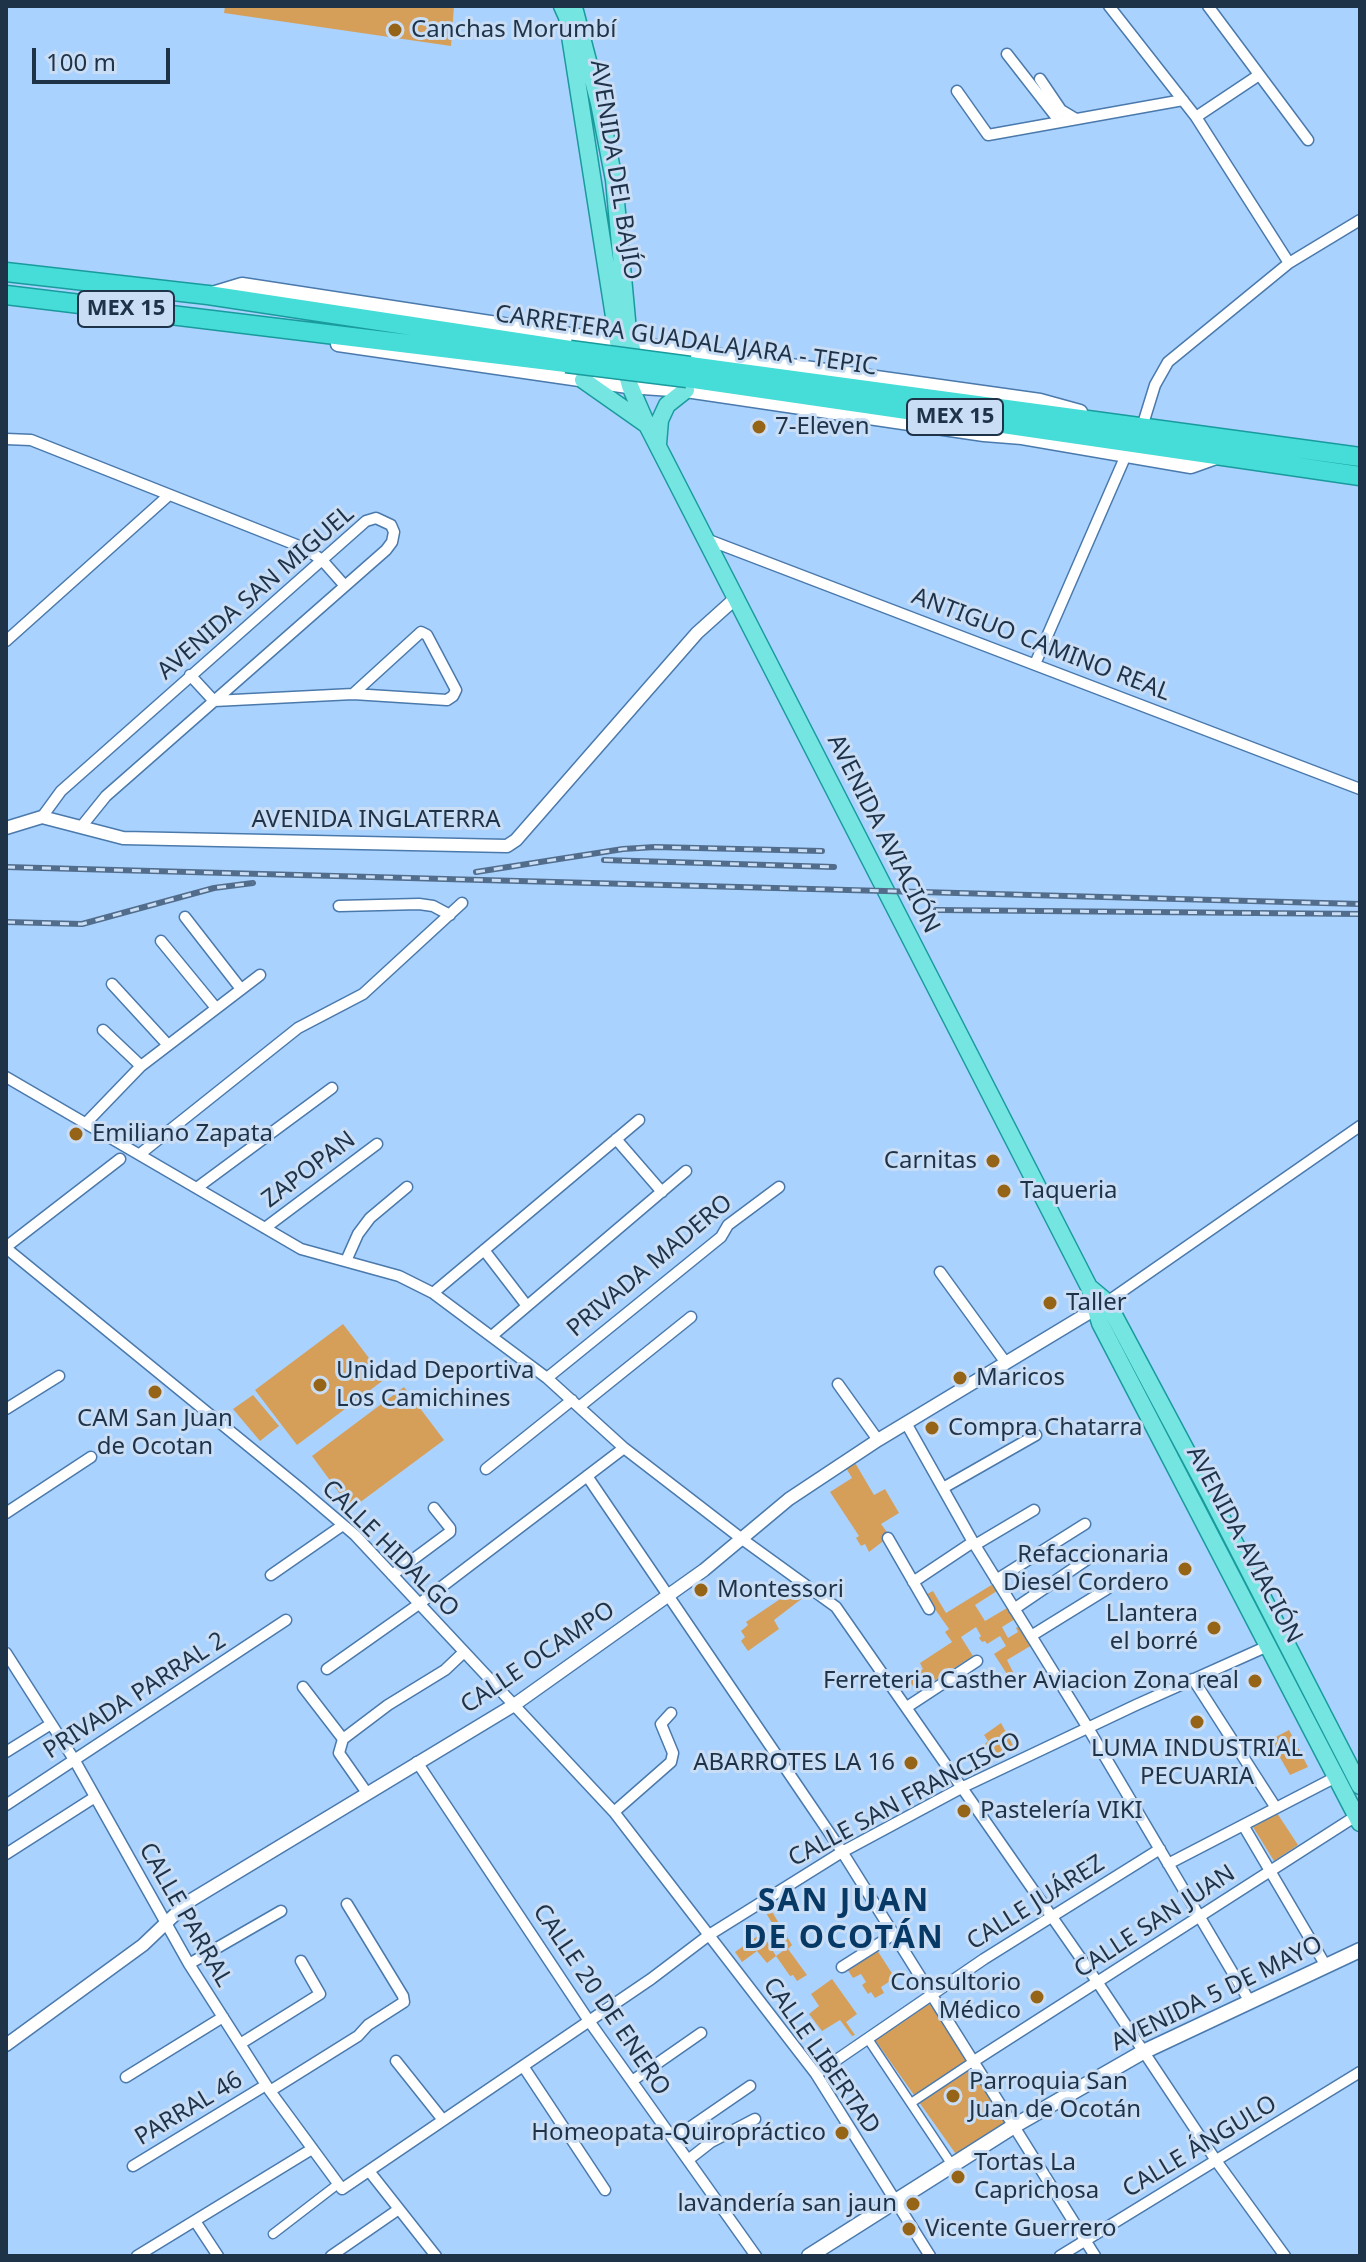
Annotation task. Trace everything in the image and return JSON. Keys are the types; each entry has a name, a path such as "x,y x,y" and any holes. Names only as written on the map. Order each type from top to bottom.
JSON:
{"highway":[{"name":"CARRETERA GUADALAJARA - TEPIC","path":"6,272 208,295 563,356"},
{"name":"CARRETERA GUADALAJARA - TEPIC","path":"6,295 563,356 1134,425 1360,457"},
{"name":"CARRETERA GUADALAJARA - TEPIC","path":"689,372 1360,476"}],"main road":[{"name":"AVENIDA DEL BAJÍO","path":"562,6 567,17 624,343"},
{"name":"AVENIDA DEL BAJÍO","path":"574,6 599,103 614,180 624,343"},
{"path":"647,425 583,380 563,356 624,343 689,372 984,434 1022,437 1191,466 1223,455"},
{"name":"AVENIDA AVIACIÓN","path":"624,343 647,425 867,858 1089,1287 1360,1786"},
{"path":"583,380 637,391 689,372"},
{"path":"658,445 663,412 689,372"},
{"name":"AVENIDA AVIACIÓN","path":"1101,1306 1358,1819"},
{"name":"AVENIDA 5 DE MAYO","path":"809,2256 1014,2126 1143,2052 1360,1950"}],"street":[{"path":"1109,6 1196,117 1289,263"},
{"path":"1208,6 1308,140"},
{"path":"1007,54 1060,122"},
{"path":"1196,117 1259,75"},
{"path":"1040,79 1061,110 1076,119"},
{"path":"957,91 988,135 1183,100"},
{"path":"1134,425 1168,362 1289,263 1360,220"},
{"path":"6,439 31,440 304,548 322,560 345,586"},
{"path":"1035,664 1126,455"},
{"path":"6,641 168,496"},
{"name":"AVENIDA SAN MIGUEL","path":"42,817 61,791 366,521 376,518 391,525 394,532 386,550 106,796 81,827"},
{"name":"ANTIGUO CAMINO REAL","path":"706,539 1360,789"},
{"name":"AVENIDA INGLATERRA","path":"42,817 123,838 507,846 516,840 697,633 737,597"},
{"path":"190,675 214,701 353,694 447,700 456,690 427,635 421,632 353,694"},
{"path":"6,828 42,817"},
{"path":"140,1154 298,1028 363,994 462,903"},
{"path":"339,906 419,904 433,906 450,915"},
{"path":"185,917 241,989"},
{"path":"161,941 216,1008"},
{"path":"86,1123 141,1066 260,975"},
{"path":"112,984 168,1045"},
{"path":"103,1030 141,1066"},
{"path":"6,1078 301,1249 399,1276 433,1293 547,1378 624,1448 836,1607 1098,1983 1217,2162 1285,2256"},
{"path":"198,1187 332,1088"},
{"path":"433,1293 639,1120"},
{"path":"1101,1306 1360,1126"},
{"path":"616,1139 662,1192"},
{"name":"ZAPOPAN","path":"265,1228 377,1144"},
{"path":"6,1247 120,1159"},
{"path":"493,1335 686,1171"},
{"path":"346,1261 358,1234 370,1218 407,1187"},
{"name":"PRIVADA MADERO","path":"547,1378 721,1237 728,1225 779,1187"},
{"name":"CALLE HIDALGO","path":"6,1247 343,1525 514,1705"},
{"path":"484,1250 527,1306"},
{"path":"940,1272 1006,1363"},
{"name":"CALLE OCAMPO","path":"6,2045 143,1945 188,1902 514,1705 668,1595 789,1499 878,1440 1101,1306"},
{"path":"486,1469 691,1317"},
{"path":"6,1409 59,1376"},
{"path":"838,1384 878,1440"},
{"path":"906,1423 974,1543 1250,2002"},
{"path":"943,1488 1036,1435"},
{"path":"327,1669 419,1604 624,1448"},
{"path":"6,1513 91,1457"},
{"path":"587,1476 842,1852 1095,2256"},
{"path":"392,1575 447,1536 450,1528 434,1508"},
{"path":"913,1582 1034,1510"},
{"path":"996,1580 1085,1524"},
{"path":"271,1575 343,1525"},
{"path":"888,1538 929,1609"},
{"path":"1014,1609 1095,1554"},
{"path":"1031,1636 1107,1589"},
{"name":"PRIVADA PARRAL 2","path":"6,1805 286,1620"},
{"name":"CALLE SAN FRANCISCO","path":"340,2187 369,2171 589,2021 709,1935 842,1852 963,1787 1270,1645"},
{"path":"367,1793 339,1753 343,1739 388,1705 445,1670 464,1652"},
{"name":"CALLE PARRAL","path":"6,1653 75,1761 189,1964 268,2088 340,2187"},
{"path":"907,1707 977,1661"},
{"path":"1193,1679 1276,1808"},
{"path":"303,1687 343,1739"},
{"name":"CALLE LIBERTAD","path":"514,1705 614,1812 816,2074 930,2256"},
{"path":"614,1812 671,1762 673,1753 661,1724 671,1713"},
{"path":"6,1752 51,1724"},
{"name":"CALLE 20 DE ENERO","path":"417,1762 589,2021 756,2256"},
{"path":"1168,1864 1336,1777"},
{"path":"6,1854 95,1797"},
{"name":"CALLE SAN JUAN","path":"974,2061 1270,1871 1358,1819"},
{"path":"1243,1825 1326,1966"},
{"name":"CALLE JUÁREZ","path":"816,2074 1051,1916 1160,1849"},
{"name":"PARRAL 46","path":"133,2166 358,2036 368,2025 404,2002 347,1904"},
{"path":"189,1964 281,1911"},
{"path":"842,1967 894,1934"},
{"path":"240,2044 320,1994 301,1961"},
{"path":"126,2077 223,2017"},
{"path":"632,2081 701,2033"},
{"path":"868,2039 952,2165"},
{"path":"396,2061 443,2120"},
{"path":"911,2103 974,2061"},
{"path":"523,2066 605,2190"},
{"name":"CALLE ÁNGULO","path":"1060,2256 1360,2072"},
{"path":"673,2139 750,2086"},
{"path":"688,2160 711,2142 755,2119"},
{"path":"137,2256 312,2149"},
{"path":"369,2171 436,2256"},
{"path":"273,2234 340,2187"},
{"path":"331,2256 399,2209"},
{"path":"195,2221 218,2256"}],"shaded area":[{"name":"Canchas Morumbí","path":"225,6 454,6 451,46 224,13"},
{"name":"Unidad Deportiva Los Camichines","path":"343,1324 385,1379 297,1445 255,1390"},
{"path":"404,1387 444,1440 351,1509 312,1456"},
{"name":"Unidad Deportiva Los Camichines","path":"253,1395 279,1426 260,1441 233,1409"},
{"path":"854,1461 874,1495 885,1489 899,1513 881,1524 890,1536 869,1552 865,1544 861,1546 856,1538 859,1536 830,1492 852,1478 846,1468"},
{"path":"993,1584 997,1591 975,1605 985,1621 1007,1608 1015,1619 1002,1627 1008,1638 1018,1632 1016,1628 1019,1626 1025,1634 1032,1645 1007,1660 1015,1676 1020,1674 1023,1679 1014,1685 994,1654 1006,1646 1000,1636 987,1644 979,1638 981,1636 976,1627 961,1637 973,1656 917,1692 908,1679 923,1669 920,1663 952,1642 945,1632 949,1629 925,1595 933,1591 946,1613"},
{"path":"798,1587 808,1594 774,1620 779,1629 748,1651 741,1641 745,1637 741,1631 748,1625 746,1622"},
{"path":"1001,1723 1015,1749 994,1758 984,1745 988,1741 984,1735"},
{"path":"1289,1730 1308,1767 1290,1775 1270,1740"},
{"path":"1277,1813 1298,1845 1274,1861 1253,1827"},
{"path":"771,1910 792,1945 788,1949 807,1975 797,1981 776,1956 787,1948 766,1913"},
{"path":"762,1933 776,1956 767,1963 757,1951 742,1962 735,1952"},
{"path":"877,1950 895,1978 881,1987 884,1993 875,1998 862,1985 866,1982 861,1974 853,1978 847,1969"},
{"path":"832,1979 857,2014 846,2022 855,2035 852,2036 840,2020 822,2031 809,2014 819,2006 811,1994"},
{"path":"932,2000 1009,2125 958,2157 875,2040"}],"railway":[{"path":"476,872 623,849 655,847 822,851"},
{"path":"604,860 834,867"},
{"path":"6,867 1360,904"},
{"path":"6,922 82,924 214,888 253,883"},
{"path":"936,910 1360,914"}],"place":[{"name":"Canchas Morumbí","path":"395,30"},
{"name":"7-Eleven","path":"759,427"},
{"name":"Emiliano Zapata","path":"76,1134"},
{"name":"Carnitas","path":"993,1161"},
{"name":"Taqueria","path":"1004,1191"},
{"name":"Taller","path":"1050,1303"},
{"name":"Maricos","path":"960,1378"},
{"name":"Unidad Deportiva Los Camichines","path":"320,1385"},
{"name":"CAM San Juan de Ocotan","path":"155,1392"},
{"name":"Compra Chatarra","path":"932,1428"},
{"name":"Refaccionaria Diesel Cordero","path":"1185,1569"},
{"name":"Montessori","path":"701,1590"},
{"name":"Llantera el borré","path":"1214,1628"},
{"name":"Ferreteria Casther Aviacion Zona real","path":"1255,1681"},
{"name":"LUMA INDUSTRIAL PECUARIA","path":"1197,1722"},
{"name":"ABARROTES LA 16","path":"911,1763"},
{"name":"Pastelería VIKI","path":"964,1811"},
{"name":"Consultorio Médico","path":"1037,1997"},
{"name":"Parroquia San Juan de Ocotán","path":"953,2096"},
{"name":"Homeopata-Quiropráctico","path":"842,2133"},
{"name":"Tortas La Caprichosa","path":"958,2177"},
{"name":"lavandería san jaun","path":"913,2204"},
{"name":"Vicente Guerrero","path":"909,2229"}],"district":[{"name":"SAN JUAN DE OCOTÁN","path":"844,1920"}]}
